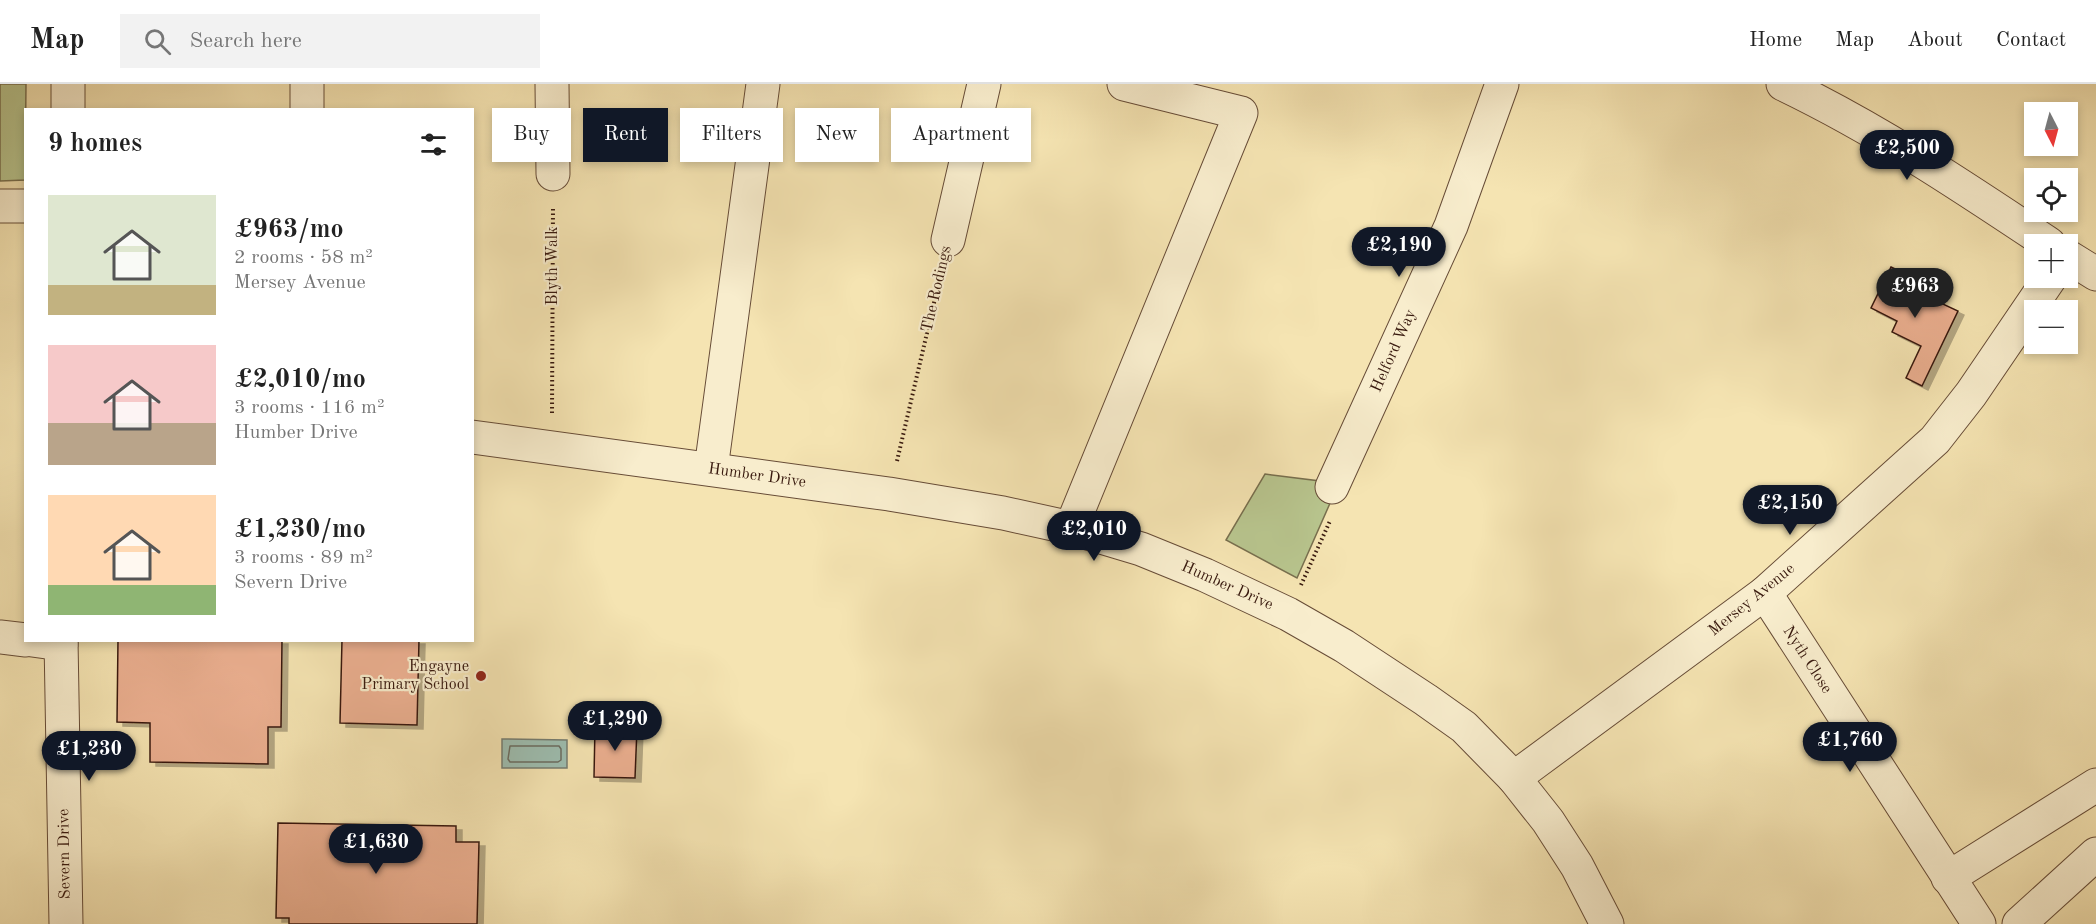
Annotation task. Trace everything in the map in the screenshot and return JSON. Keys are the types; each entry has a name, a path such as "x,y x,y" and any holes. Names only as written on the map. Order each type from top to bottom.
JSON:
{"street":[{"path":"68,84 68,108"},
{"path":"307,108 308,84"},
{"path":"552,84 553,174"},
{"path":"711,469 763,84"},
{"name":"The Rodings","path":"948,240 984,84"},
{"path":"1071,528 1241,113 1124,84"},
{"name":"Helford Way","path":"1332,487 1451,226 1502,84"},
{"path":"1783,84 1816,91 1872,130 1930,165 2034,234"},
{"path":"0,206 24,206"},
{"path":"2078,263 2096,274"},
{"name":"Mersey Avenue","path":"1514,778 1765,594 1935,440 1971,394 2042,288"},
{"name":"Humber Drive","path":"474,437 889,494 1003,513 1071,528 1141,549 1288,614 1344,646 1464,727 1514,778 1548,821 1577,866 1597,921"},
{"name":"Nyth Close","path":"1765,594 1979,924"},
{"path":"0,637 24,640"},
{"name":"Severn Drive","path":"51,642 66,924"},
{"path":"1948,878 2096,785"},
{"path":"2019,924 2096,854"}],"path":[{"name":"Blyth Walk","path":"552,448 553,174"},
{"name":"The Rodings","path":"889,494 948,240"},
{"path":"1288,614 1339,502 1332,487"}],"green space":[{"path":"0,84 26,84 24,180 0,181"},
{"path":"1265,474 1320,481 1318,496 1331,501 1297,578 1226,540"}],"water":[{"path":"502,739 567,740 567,768 502,768"}],"building":[{"path":"1891,267 1922,282 1917,292 1958,311 1922,386 1906,378 1921,346 1892,332 1897,321 1871,308"},
{"path":"118,642 282,642 281,727 268,727 268,764 150,762 150,723 117,722"},
{"path":"342,642 419,642 417,725 340,723"},
{"path":"595,727 637,728 635,778 594,777"},
{"path":"278,823 456,826 456,842 479,842 477,924 289,924 289,918 276,918"}],"place":[{"name":"Engayne Primary School","path":"481,676"}]}
